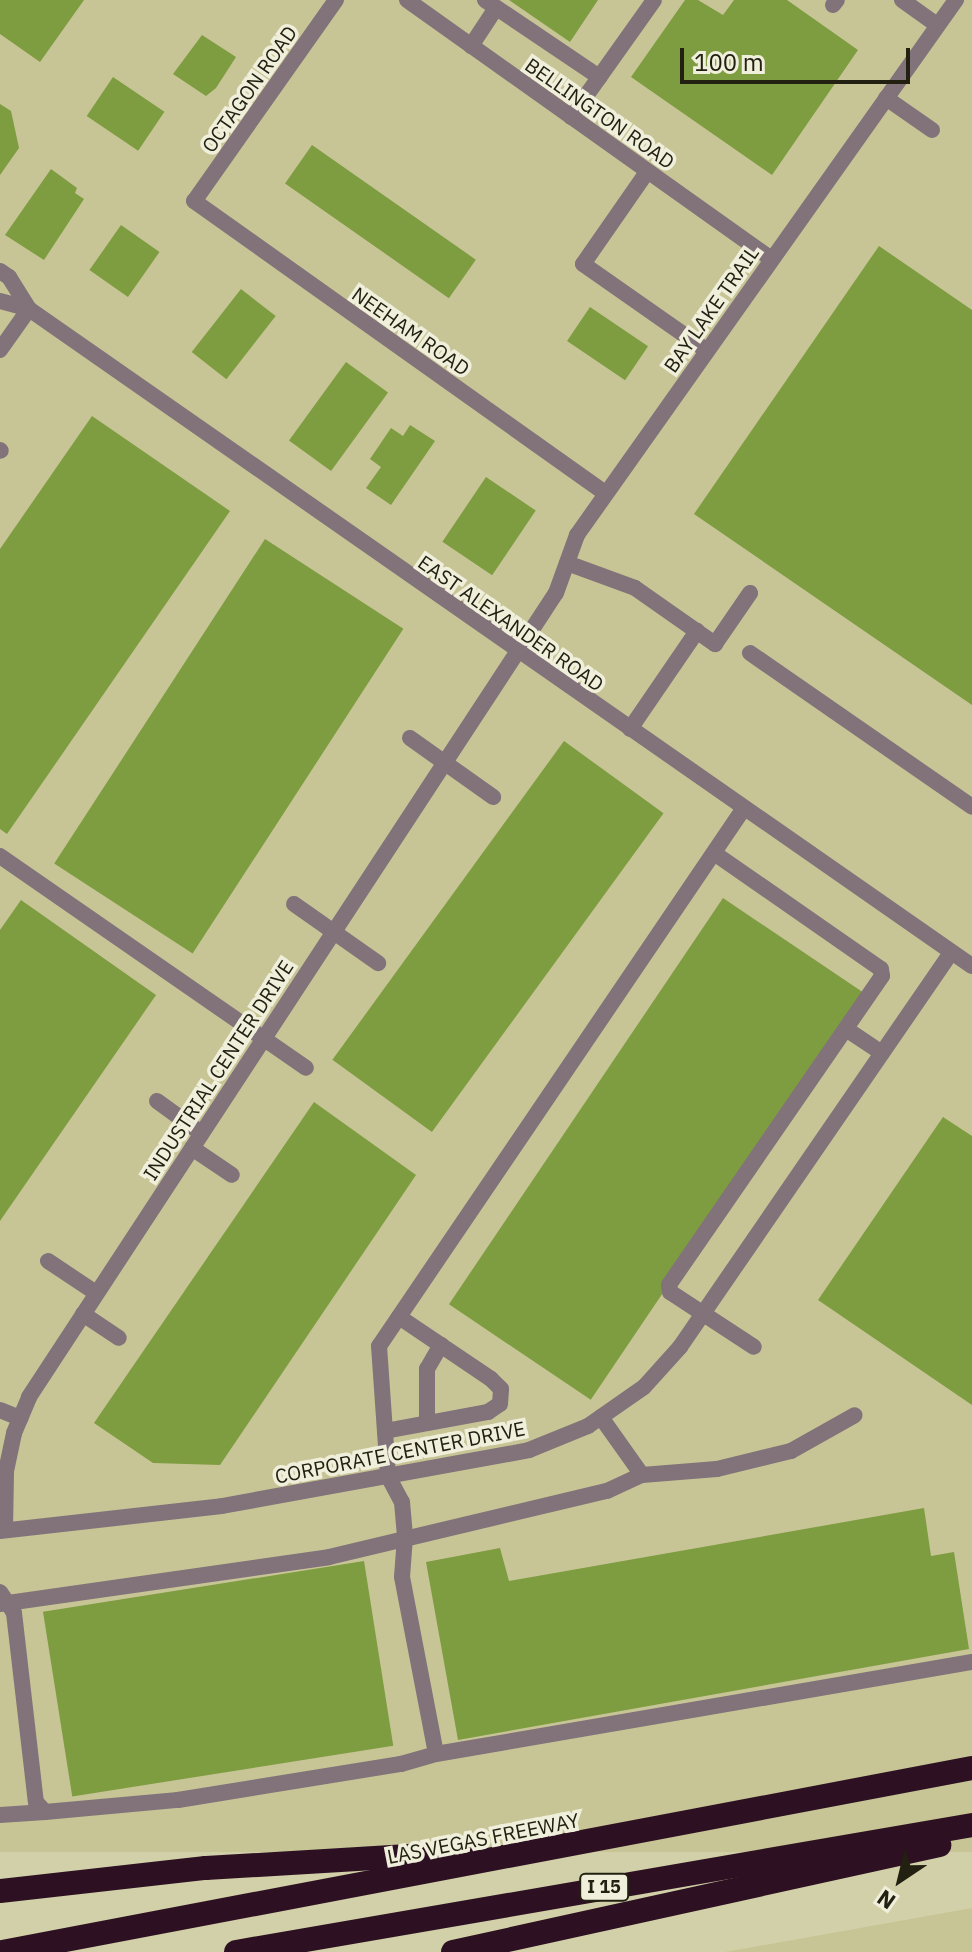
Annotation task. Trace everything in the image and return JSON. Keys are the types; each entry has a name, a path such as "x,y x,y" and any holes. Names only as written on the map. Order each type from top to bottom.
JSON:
{"highway":[{"name":"LAS VEGAS FREEWAY","path":"2,1952 972,1768"},
{"name":"I 15","path":"236,1952 972,1825"},
{"path":"453,1952 972,1838"},
{"path":"0,1891 206,1868 564,1847"}],"street":[{"name":"OCTAGON ROAD","path":"194,201 336,0"},
{"name":"BELLINGTON ROAD","path":"407,0 771,259"},
{"path":"571,117 654,0"},
{"path":"902,0 937,25"},
{"name":"BAY LAKE TRAIL","path":"518,652 556,593 577,535 605,493 956,0"},
{"path":"471,46 490,4 599,77"},
{"path":"886,98 932,130"},
{"path":"647,172 583,264 706,350"},
{"name":"NEEHAM ROAD","path":"194,201 605,493"},
{"name":"EAST ALEXANDER ROAD","path":"0,271 9,277 29,309"},
{"name":"EAST ALEXANDER ROAD","path":"0,301 29,309 972,966"},
{"path":"0,350 29,309"},
{"path":"567,563 635,588 715,644 750,593"},
{"path":"630,729 697,631"},
{"name":"INDUSTRIAL CENTER DRIVE","path":"2,1530 6,1471 29,1397 518,652"},
{"path":"750,653 972,807"},
{"path":"410,738 493,797"},
{"path":"436,1754 402,1577 405,1537 402,1502 388,1476 379,1346 744,808"},
{"path":"714,853 881,969 882,976 669,1285 670,1292 754,1347"},
{"path":"0,856 306,1068"},
{"path":"294,904 378,963"},
{"name":"CORPORATE CENTER DRIVE","path":"2,1530 222,1506 529,1450 588,1426 644,1387 680,1347 951,952"},
{"path":"846,1029 882,1053"},
{"path":"157,1101 232,1175"},
{"path":"48,1261 96,1293"},
{"path":"83,1314 119,1338"},
{"path":"385,1431 488,1412 500,1404 501,1389 491,1379 399,1317"},
{"path":"427,1423 427,1369 441,1345"},
{"path":"0,1410 20,1418"},
{"path":"3,1600 329,1557 607,1491 642,1475 717,1469 791,1451 855,1415"},
{"path":"601,1417 642,1475"},
{"path":"3,1600 14,1613 36,1802 45,1812"},
{"path":"0,1815 178,1800 401,1764 436,1754 972,1662"}],"shaded area":[{"path":"0,0 972,0 972,1852 0,1852"},
{"path":"972,1908 972,1952 725,1952"}],"building":[{"path":"0,0 84,0 40,62 0,34"},
{"path":"509,0 598,0 570,42"},
{"path":"685,0 698,0 723,15 734,0 787,0 858,50 772,175 631,77"},
{"path":"202,35 236,57 216,88 206,96 173,74"},
{"path":"113,77 164,112 138,151 87,116"},
{"path":"0,104 11,111 19,148 0,175"},
{"path":"312,145 476,260 449,298 285,184"},
{"path":"51,169 77,188 75,193 84,199 44,260 5,235"},
{"path":"121,225 160,252 128,297 89,270"},
{"path":"879,246 972,310 972,705 694,514"},
{"path":"241,289 276,316 226,379 192,352"},
{"path":"590,307 648,346 625,380 567,341"},
{"path":"346,362 388,393 331,471 289,440"},
{"path":"92,416 230,511 7,834 0,829 0,549"},
{"path":"410,425 435,441 391,505 366,488 381,467 370,459 391,428 403,436"},
{"path":"486,477 536,511 492,575 442,542"},
{"path":"265,539 403,629 193,953 54,864"},
{"path":"564,741 664,813 432,1132 332,1060"},
{"path":"723,898 865,994 591,1400 449,1304"},
{"path":"21,900 156,995 0,1221 0,930"},
{"path":"314,1102 416,1175 220,1465 153,1463 94,1423"},
{"path":"943,1117 972,1136 972,1405 818,1300"},
{"path":"924,1508 931,1556 954,1552 969,1649 458,1740 426,1562 500,1548 509,1581"},
{"path":"364,1561 393,1746 72,1797 43,1612"}]}
